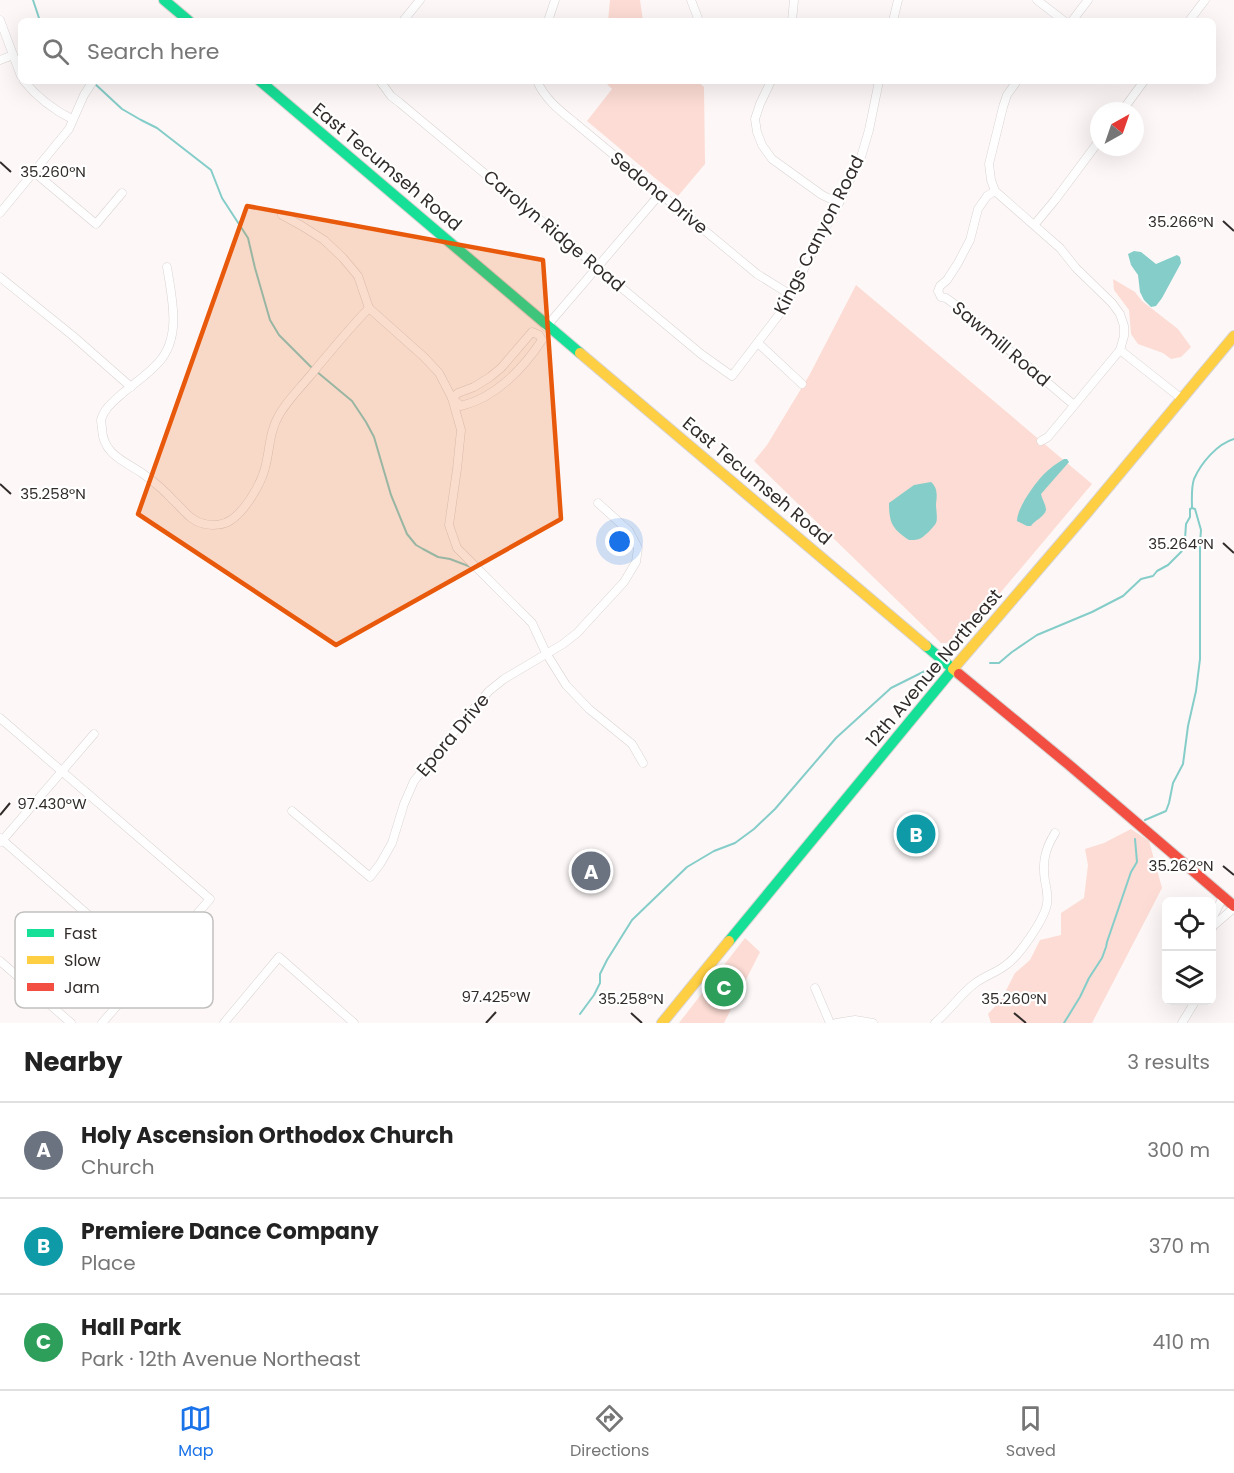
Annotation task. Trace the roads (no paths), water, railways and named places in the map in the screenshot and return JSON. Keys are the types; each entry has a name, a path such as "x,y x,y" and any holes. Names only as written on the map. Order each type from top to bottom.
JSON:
{"main road":[{"path":"164,0 185,18"},
{"name":"East Tecumseh Road","path":"264,84 1234,907"},
{"name":"12th Avenue Northeast","path":"662,1023 953,669 1234,336"}],"street":[{"path":"405,18 420,0"},
{"path":"549,18 555,0"},
{"path":"691,0 698,18"},
{"path":"792,18 794,0"},
{"path":"894,18 898,0"},
{"path":"1037,0 1060,18"},
{"path":"1074,18 1088,0"},
{"path":"1191,18 1205,0"},
{"path":"0,20 18,68"},
{"path":"0,60 13,55"},
{"path":"27,84 58,112 72,119"},
{"path":"0,213 69,129 91,84"},
{"name":"Carolyn Ridge Road","path":"382,84 391,96 597,268 701,354 732,376"},
{"name":"Sedona Drive","path":"538,84 550,102 660,194 757,274 791,295"},
{"path":"770,84 755,119 762,145 776,161 822,195 839,203"},
{"name":"Kings Canyon Road","path":"732,376 776,321 839,203 861,157 878,84"},
{"path":"1015,84 1003,107 989,164 995,191 1060,248 1076,268 1112,303 1120,314 1124,326 1120,350 1048,437 1041,441"},
{"path":"1129,102 1142,84"},
{"path":"1035,224 1090,153"},
{"path":"34,172 96,225 122,194"},
{"name":"Sawmill Road","path":"995,191 987,196 978,209 970,240 958,263 938,291 941,297 957,306 1074,405"},
{"path":"539,335 660,194"},
{"path":"282,215 324,240 343,258 358,276 369,308 439,373 452,398 461,430 448,525 457,548 532,623 546,653 566,685 589,709 632,744 643,763"},
{"path":"167,267 172,301 172,340 159,363 107,408 101,420 102,433 105,445 113,456 160,487 186,515 203,524 217,525 231,521 245,506 265,470 271,433 279,415 369,308"},
{"path":"0,277 73,336 130,387"},
{"path":"532,332 539,335 542,340 539,344 508,380 487,396 461,406 452,398 474,387 501,368 532,332"},
{"path":"758,343 802,384"},
{"path":"1120,350 1182,399"},
{"path":"546,653 577,633 624,582 636,562 638,548 629,531 598,502"},
{"name":"Epora Drive","path":"292,811 370,877 392,843 414,781 489,691 546,653"},
{"path":"0,718 210,899 199,912"},
{"path":"84,912 1,840 94,734"},
{"path":"935,1023 972,985 1012,961 1042,917 1048,898 1043,867 1045,851 1055,833"},
{"path":"1216,911 1223,897"},
{"path":"1216,924 1234,907"},
{"path":"224,1023 279,957 354,1023"},
{"path":"1,965 15,977"},
{"path":"815,988 830,1023"},
{"path":"1182,1023 1193,1005"},
{"path":"53,1008 71,1023"},
{"path":"102,1023 115,1008"},
{"path":"836,1023 855,1020 873,1023"}],"water":[{"path":"1134,251 1141,252 1156,264 1177,255 1180,257 1181,263 1156,306 1151,307 1140,292 1138,275 1131,265 1128,254"},
{"path":"1064,459 1069,462 1041,494 1046,508 1044,514 1031,526 1017,521 1023,503 1036,483"},
{"path":"931,482 936,492 936,523 921,538 909,540 893,525 889,503 914,485"}],"waterway":[{"path":"33,0 39,18"},
{"path":"95,84 122,109 157,128 211,170 222,198 248,238 270,320 279,335 310,366 352,401 366,422 374,437 391,495 407,534 416,545 438,557 471,567"},
{"path":"990,663 999,663 1037,635 1123,596 1141,579 1153,576 1168,565 1182,551 1186,524 1192,508 1193,482 1197,473 1216,450 1234,439"},
{"path":"1145,820 1166,811 1173,783 1183,764 1196,691 1200,659 1201,530 1195,509 1192,508"},
{"path":"580,1014 594,995 607,960 632,920 687,867 714,851 735,843 754,829 775,809 836,738 891,688 925,671"},
{"path":"1064,1023 1102,958 1131,872 1137,862 1135,839"}],"place":[{"name":"Premiere Dance Company","path":"916,834"},
{"name":"Holy Ascension Orthodox Church","path":"591,871"},
{"name":"Hall Park","path":"724,987"}]}
